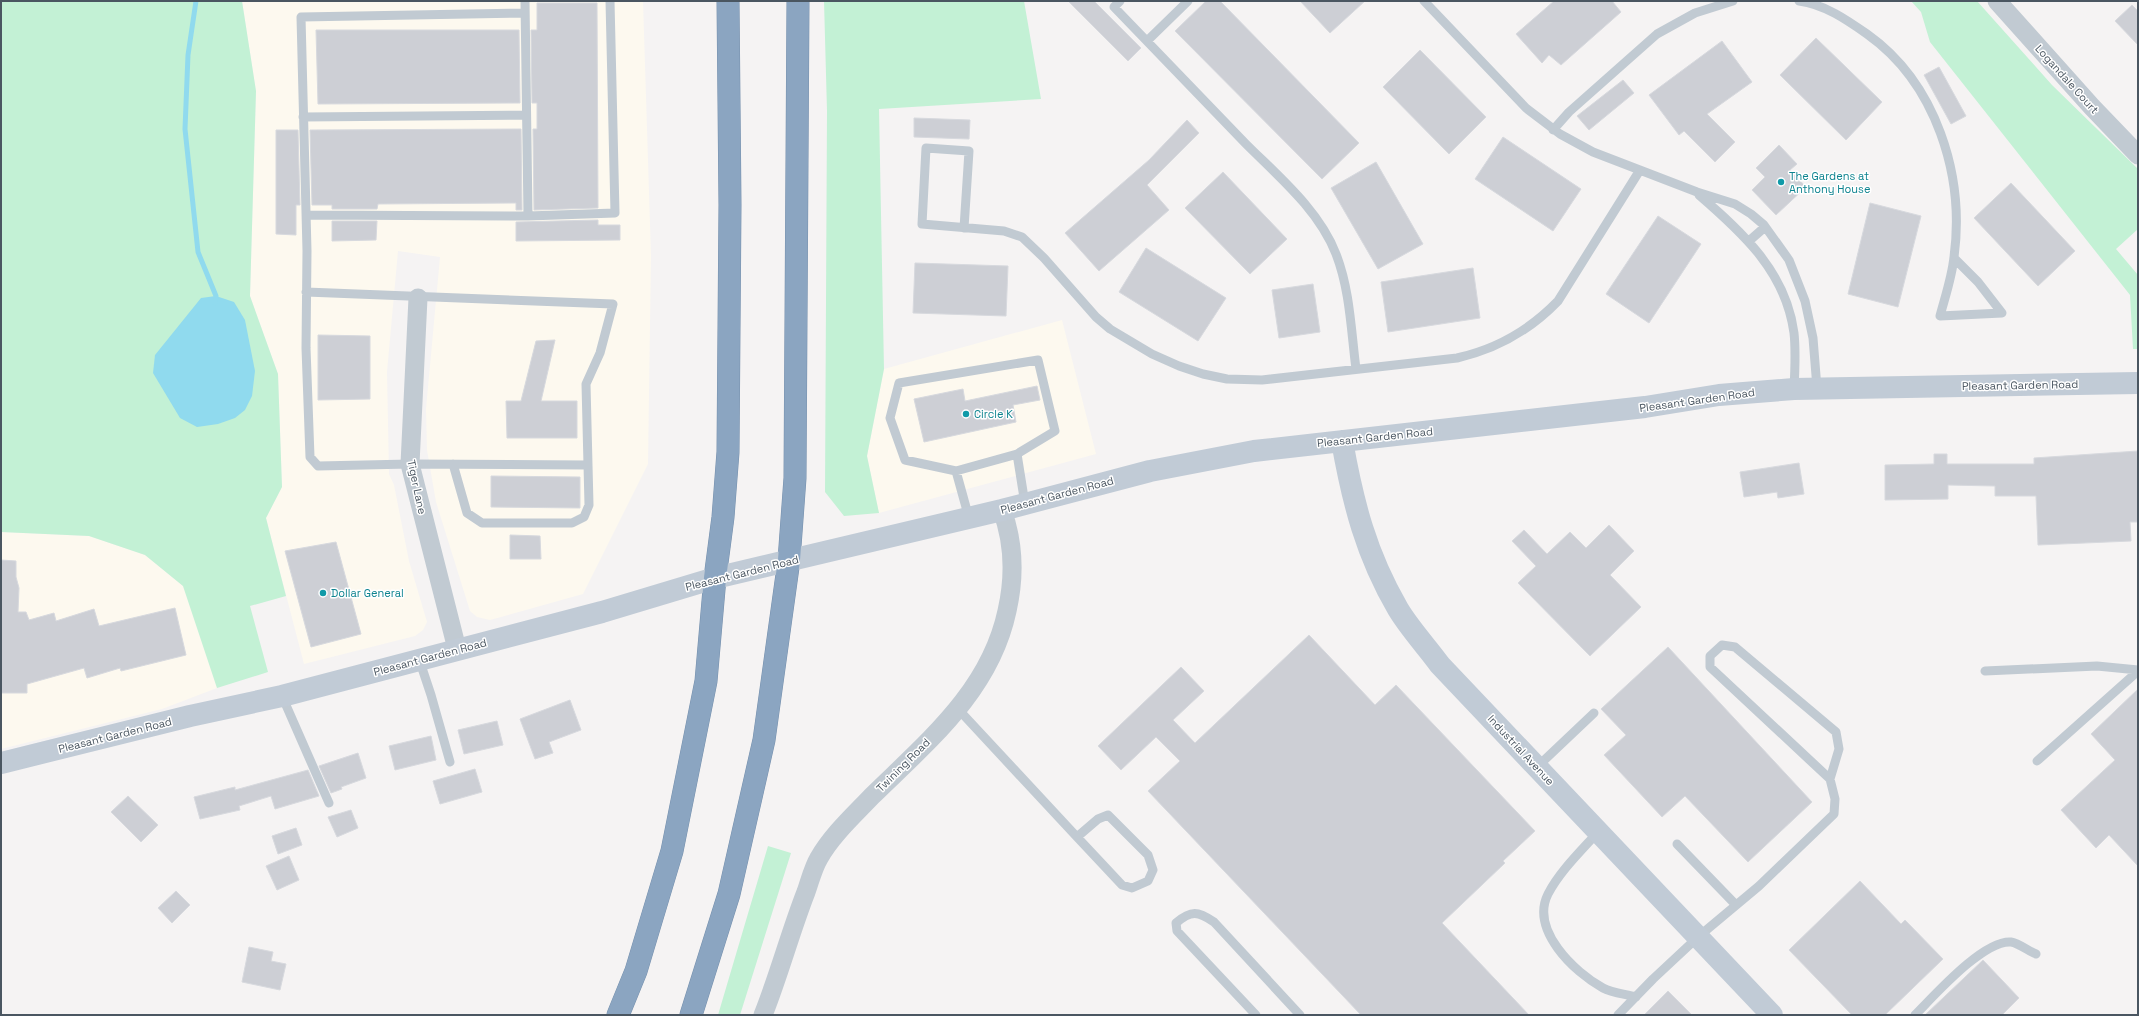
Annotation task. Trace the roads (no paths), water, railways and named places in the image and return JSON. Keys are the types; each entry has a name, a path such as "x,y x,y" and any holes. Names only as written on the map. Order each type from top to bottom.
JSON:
{"highway":[{"path":"618,1015 636,971 672,852 706,681 715,578 723,517 728,452 730,205 728,1"},
{"path":"691,1015 729,894 764,740 789,560 795,478 798,1"}],"main road":[{"name":"Pleasant Garden Road","path":"1,763 190,716 282,696 602,612 715,578 1002,510 1150,471 1254,451 1645,407 1719,395 1794,389 2138,383"},
{"name":"Industrial Avenue","path":"1342,441 1352,497 1371,556 1399,610 1440,665 1772,1015"}],"street":[{"name":"Logandale Court","path":"1997,1 2138,156"},
{"name":"Tiger Lane","path":"418,298 410,464 457,650"},
{"name":"Twining Road","path":"763,1015 795,921 819,858 850,818 958,709 990,663 1002,635 1012,590 1012,555 1008,528 1002,510"}],"lane":[{"path":"525,1 528,216"},
{"path":"306,215 528,216 615,213 610,1"},
{"path":"1120,1 1114,7 1306,206 1323,230 1335,252 1348,300 1356,369"},
{"path":"1147,41 1188,1"},
{"path":"1424,1 1526,108 1554,130 1577,145 1697,192 1735,204 1752,214 1765,227 1789,260 1800,288 1813,338 1817,388"},
{"path":"1554,130 1569,112 1657,34 1713,4 1733,1"},
{"path":"1799,1 1829,10 1874,39 1893,56 1915,84 1934,115 1944,141 1951,168 1956,206 1954,258 1940,316 2002,314 1978,282 1954,258"},
{"path":"525,13 301,17 306,215 306,348 310,457 318,466 410,464 588,465"},
{"path":"303,117 526,115"},
{"path":"964,228 969,151 926,148 922,224 964,228 1004,231 1022,237 1044,258 1096,317 1110,328 1152,354 1179,366 1227,379 1262,380 1457,358 1496,346 1529,327 1558,300 1569,286 1640,170"},
{"path":"1697,192 1750,241 1763,258 1784,294 1794,334 1794,389"},
{"path":"1750,241 1765,227"},
{"path":"1784,294 1800,288"},
{"path":"306,292 418,298 613,304 600,353 586,384 589,505 584,517 572,524 482,523 467,513 453,464"},
{"path":"1038,360 1055,431 1018,454 956,471 905,460 890,418 899,383 1038,360"},
{"path":"1018,454 1025,504"},
{"path":"956,471 969,518"},
{"path":"1618,1015 1698,937 1736,905 1834,814 1835,799 1830,779 1839,750 1836,732 1735,647 1722,644 1710,656 1710,667 1830,779"},
{"path":"419,660 431,695 450,762"},
{"path":"1985,670 2097,666 2138,671"},
{"path":"2037,761 2138,671"},
{"path":"282,696 329,803"},
{"path":"958,709 1122,885 1132,888 1148,881 1153,870 1148,855 1108,815 1098,819 1078,837"},
{"path":"1537,767 1594,713"},
{"path":"1598,832 1555,883 1547,895 1543,914 1548,932 1561,952 1580,972 1604,989 1636,997"},
{"path":"1677,844 1736,905"},
{"path":"1256,1015 1177,931 1176,923 1182,917 1192,913 1202,914 1214,922 1300,1015"},
{"path":"1914,1015 1969,963 1992,946 2012,942 2036,954"}],"water":[{"path":"216,296 234,302 245,320 255,371 252,396 245,410 235,418 218,424 197,427 180,418 153,373 155,355 201,298"}],"waterway":[{"path":"196,1 188,55 185,129 198,252 216,296 215,303"}],"place":[{"name":"The Gardens at Anthony House","path":"1781,182"},
{"name":"Circle K","path":"966,414"},
{"name":"Dollar General","path":"323,593"}]}
